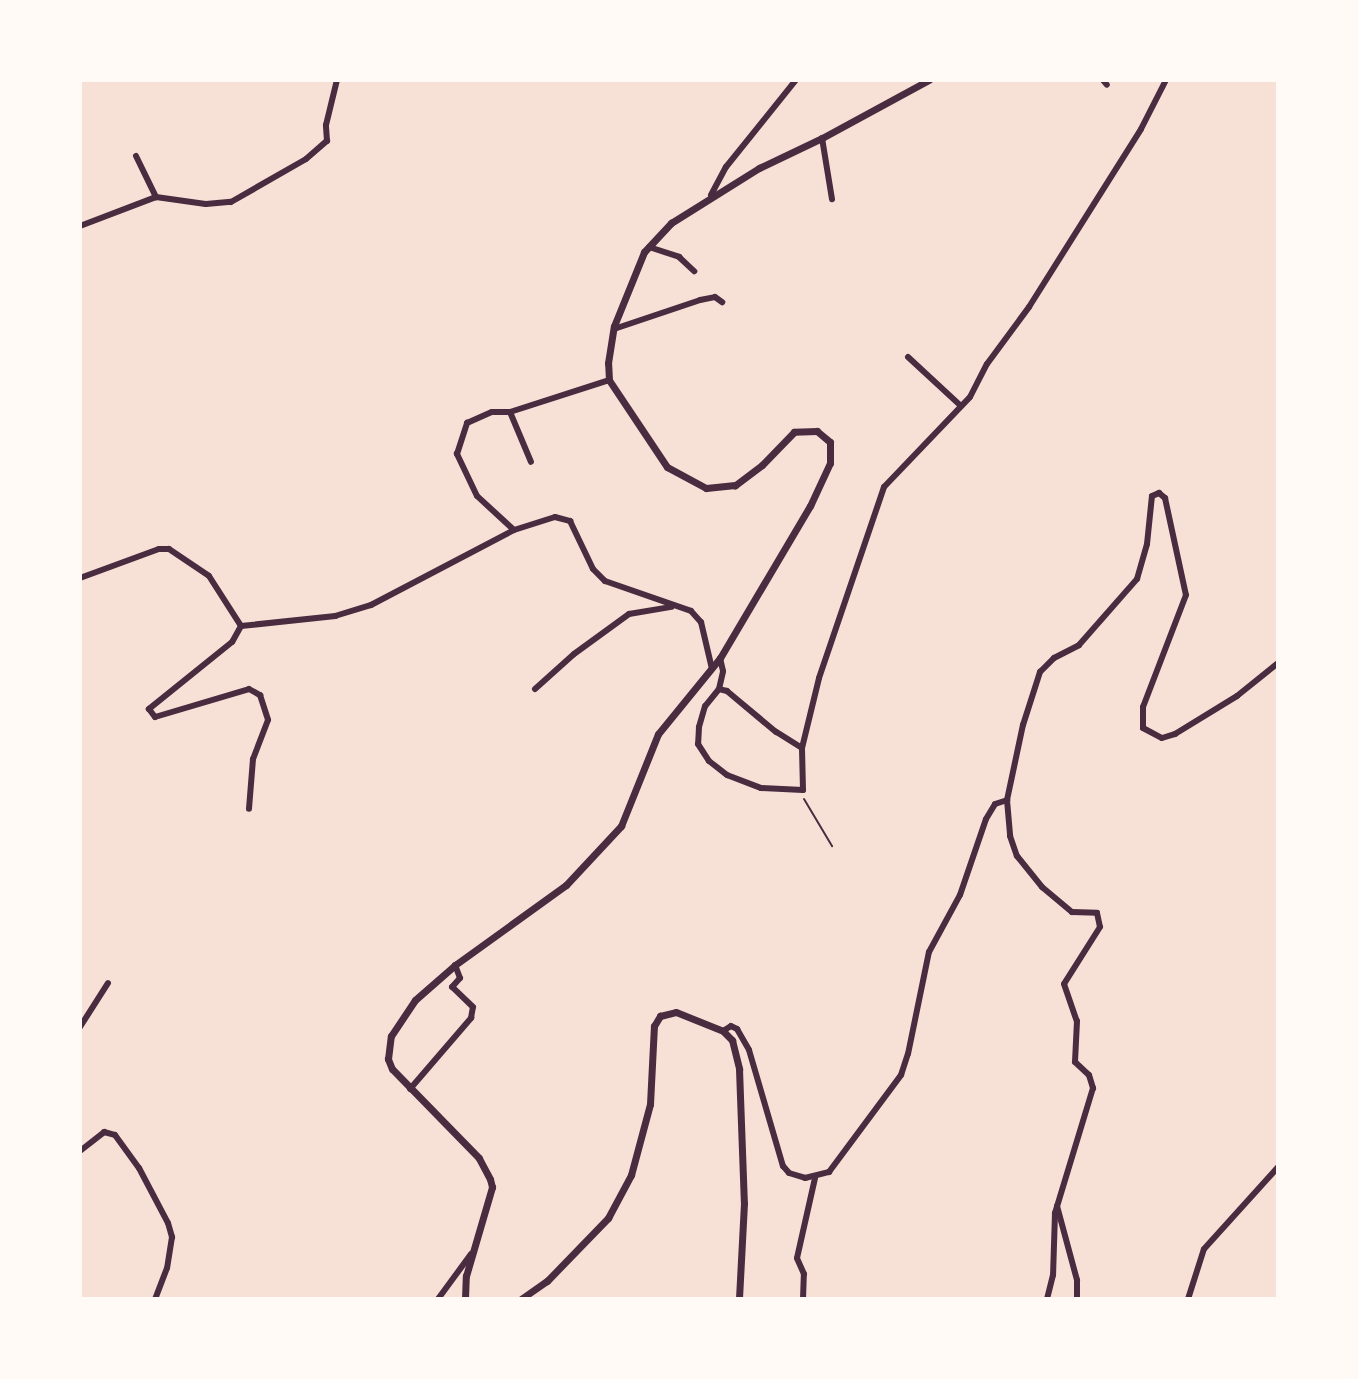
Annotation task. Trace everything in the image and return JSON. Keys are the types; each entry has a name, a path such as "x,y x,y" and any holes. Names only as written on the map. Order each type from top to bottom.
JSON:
{"street":[{"path":"80,226 156,197 206,204 231,202 306,159 327,141 330,99 337,80"},
{"path":"711,195 726,167 796,80"},
{"path":"465,1299 463,1294 473,1251 492,1187 490,1179 479,1158 410,1089 388,1059 391,1036 415,1000 455,965 566,885 621,826 658,734 720,658 810,506 830,463 830,442 817,431 794,432 762,465 735,485 706,488 667,467 609,380 608,363 614,329 649,247 671,223 711,195 929,80"},
{"path":"720,658 723,671 719,689 705,706 698,744 709,761 727,775 761,788 803,790 802,748 819,678 884,487 961,406 1056,266 1141,129 1166,80"},
{"path":"822,138 832,199"},
{"path":"136,156 156,197"},
{"path":"649,247 679,257 694,271"},
{"path":"614,329 700,300 715,297 722,302"},
{"path":"908,357 961,406"},
{"path":"514,530 477,496 457,454 467,423 492,412 510,412 609,380"},
{"path":"510,412 531,462"},
{"path":"1047,1299 1053,1275 1057,1206 1093,1088 1089,1075 1075,1062 1077,1021 1064,984 1100,927 1097,913 1072,912 1042,887 1017,856 1010,836 1007,800 1023,725 1040,672 1054,658 1079,645 1137,579 1147,544 1152,496 1159,493 1165,498 1186,595 1143,707 1143,728 1162,738 1175,734 1237,696 1278,663"},
{"path":"241,626 335,616 371,605 514,530 555,517 570,521 593,569 605,581 691,611 701,622 712,669"},
{"path":"80,578 159,549 169,549 209,576 241,626"},
{"path":"535,689 574,654 629,614 674,606"},
{"path":"241,626 232,642 149,709 155,717 249,689 260,695 268,720 253,759 249,809"},
{"path":"719,689 727,691 776,732 802,748"},
{"path":"723,1031 731,1026 737,1029 749,1050 783,1166 795,1175 815,1178 836,1166 901,1075 929,952 960,895 986,819 995,804 1007,800"},
{"path":"410,1089 471,1018 473,1007 452,987 460,978 455,965"},
{"path":"80,1027 108,983"},
{"path":"521,1299 547,1281 600,1230 631,1175 650,1104 650,1037 660,1016 676,1012 723,1031 732,1040 739,1069 744,1203 739,1299"},
{"path":"80,1151 104,1132 115,1135 139,1168 168,1223 172,1237 170,1253 155,1299"},
{"path":"1188,1299 1204,1249 1278,1167"},
{"path":"803,1299 804,1274 797,1258 815,1178"},
{"path":"1057,1206 1077,1280 1077,1299"},
{"path":"438,1299 473,1251"}],"path":[{"path":"803,790 815,820 832,846"}]}
